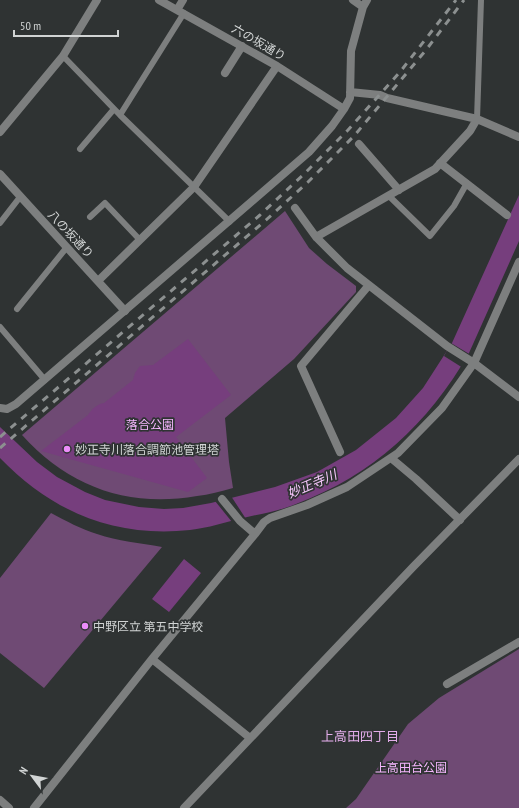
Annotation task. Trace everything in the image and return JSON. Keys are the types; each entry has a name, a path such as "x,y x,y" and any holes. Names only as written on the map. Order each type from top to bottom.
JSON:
{"street":[{"path":"0,132 63,56 97,0"},
{"name":"六の坂通り","path":"159,0 276,66 344,109"},
{"path":"180,12 183,0"},
{"path":"0,408 7,409 16,404 45,380 309,152 332,126 350,98 351,51 365,3 353,0"},
{"path":"225,74 242,46"},
{"path":"98,281 194,187 276,66"},
{"path":"350,92 380,95 387,98 478,119 519,137"},
{"path":"316,237 435,169 470,131 478,119"},
{"path":"360,144 399,190"},
{"path":"440,163 507,215"},
{"name":"八の坂通り","path":"0,174 125,311"},
{"path":"295,208 316,237 347,268 449,348 519,397"},
{"path":"34,808 152,659 264,522 270,518 307,505 347,487 398,453 442,408 471,362 519,262"},
{"path":"340,452 301,366 369,285"},
{"path":"391,458 460,520"},
{"path":"184,808 519,459"},
{"path":"222,499 240,521 255,534"},
{"path":"447,684 519,642"},
{"path":"152,659 250,738"},
{"path":"0,800 9,808"}],"lane":[{"path":"478,119 481,0"},
{"path":"120,115 180,12"},
{"path":"63,56 120,115 229,222"},
{"path":"80,149 114,108"},
{"path":"389,196 430,236 454,206 467,183"},
{"path":"0,223 20,197"},
{"path":"90,217 105,203 140,240"},
{"path":"17,309 67,247"},
{"path":"0,327 45,380"}],"green space":[{"name":"落合公園","path":"285,211 309,248 356,286 356,292 294,359 225,418 233,488 206,495 172,499 147,499 124,496 101,490 59,468 40,453 22,435"},
{"path":"51,513 97,534 162,547 44,688 0,653 0,578"},
{"name":"上高田台公園","path":"519,649 519,808 346,808 356,799 408,724 439,698"}],"water":[{"name":"妙正寺川","path":"519,195 519,241 469,353 453,379 417,424 396,444 374,462 350,478 324,492 283,509 203,528 162,531 136,530 111,525 86,517 63,507 20,477 0,458 0,427 37,462 57,477 85,492 105,500 139,507 164,509 183,508 211,503 275,487 317,472 356,450 396,418 423,388 452,343"},
{"path":"188,339 231,395 176,437 207,478 188,492 41,451 88,415 95,407 104,403 133,380 135,373 140,366 153,365"},
{"path":"184,559 201,573 169,612 152,599"}],"pier":[{"path":"451,343 471,355 463,368 444,356"},
{"path":"231,496 246,519 232,522 215,501"}],"railway":[{"path":"0,437 260,215 304,174 348,130 400,72 456,0"},
{"path":"0,448 266,220 308,182 354,136 426,50 464,0"}],"place":[{"name":"妙正寺川落合調節池管理塔","path":"67,449"},
{"name":"中野区立 第五中学校","path":"85,626"}],"district":[{"name":"上高田四丁目","path":"360,736"}]}
